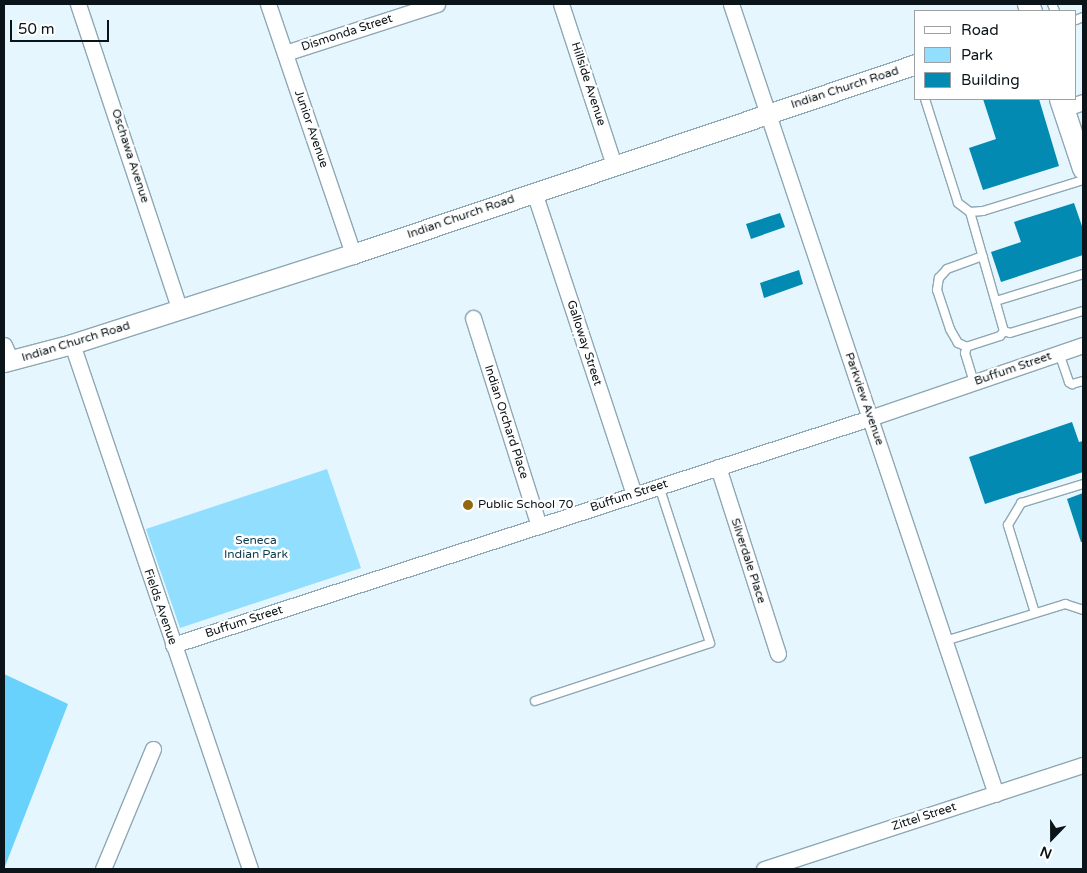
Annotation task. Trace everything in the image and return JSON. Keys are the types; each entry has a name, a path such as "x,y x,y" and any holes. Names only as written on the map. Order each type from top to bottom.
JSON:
{"main road":[{"path":"1062,104 1083,168"}],"street":[{"name":"Oschawa Avenue","path":"78,4 180,310"},
{"name":"Junior Avenue","path":"268,4 353,254"},
{"name":"Dismonda Street","path":"286,53 437,4"},
{"name":"Hillside Avenue","path":"561,4 614,164"},
{"name":"Parkview Avenue","path":"730,4 996,794"},
{"name":"Indian Church Road","path":"6,356 72,344 180,310 353,254 614,164 914,66"},
{"path":"1062,104 1083,102"},
{"name":"Galloway Street","path":"534,192 634,494"},
{"name":"Indian Orchard Place","path":"473,318 540,526"},
{"name":"Fields Avenue","path":"72,344 250,869"},
{"name":"Buffum Street","path":"173,645 870,418 1083,345"},
{"name":"Silverdale Place","path":"718,467 778,654"},
{"path":"102,869 153,749"},
{"name":"Zittel Street","path":"764,869 1083,765"}],"lane":[{"path":"925,100 958,202 970,212 1004,331"},
{"path":"970,212 983,211 1083,180"},
{"path":"983,256 947,269 939,278 937,290 950,329 958,343 967,347 1000,336 1004,331"},
{"path":"996,301 1083,274"},
{"path":"1004,331 1010,332 1083,311"},
{"path":"967,347 965,354 974,383"},
{"path":"1059,353 1069,382 1072,384 1083,381"},
{"path":"1035,613 1008,525 1021,503 1083,484"},
{"path":"535,701 710,643 659,486"},
{"path":"945,641 1065,604 1083,610"}],"green space":[{"name":"Seneca Indian Park","path":"327,469 361,568 180,628 146,529"}],"shaded area":[{"path":"4,674 68,704 4,869"}],"building":[{"path":"983,100 1039,100 1059,166 983,190 969,148 996,139"},
{"path":"1074,203 1083,229 1083,255 1001,282 991,252 1021,242 1014,222"},
{"path":"780,213 785,227 751,239 746,224"},
{"path":"799,270 803,284 764,298 760,283"},
{"path":"1072,422 1079,442 1083,441 1083,472 985,504 969,457"},
{"path":"1083,493 1083,542 1081,542 1067,499"}],"place":[{"name":"Public School 70","path":"468,505"}]}
